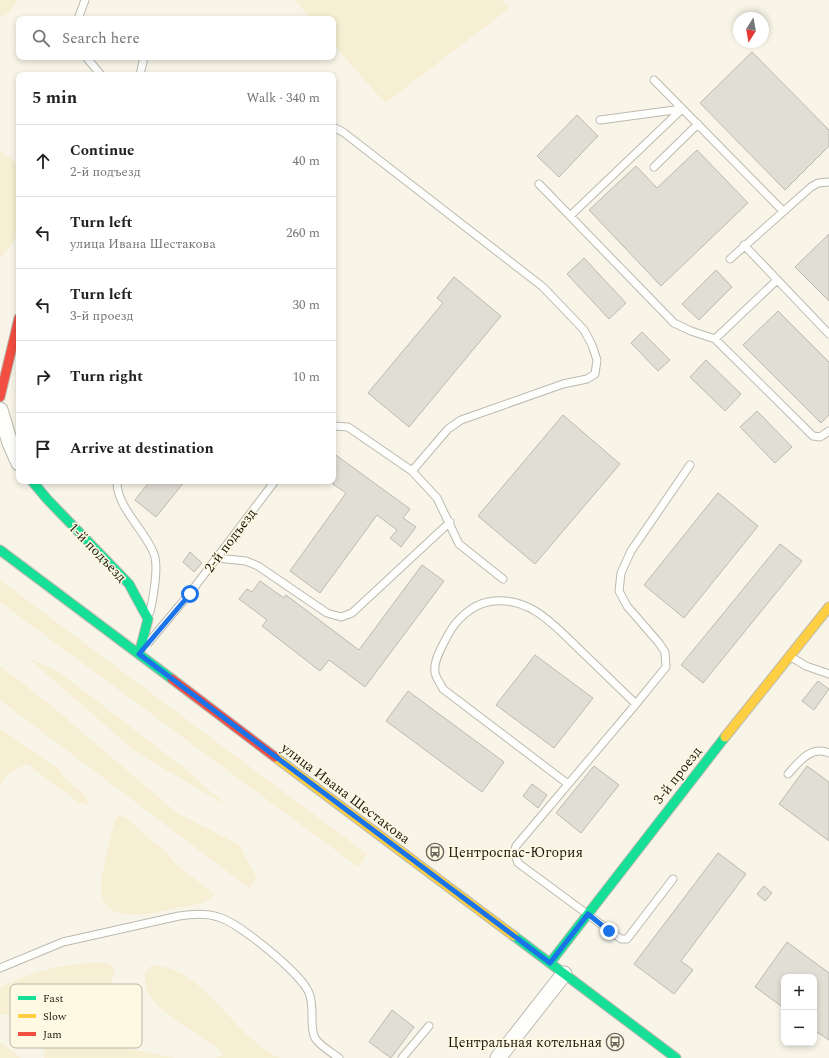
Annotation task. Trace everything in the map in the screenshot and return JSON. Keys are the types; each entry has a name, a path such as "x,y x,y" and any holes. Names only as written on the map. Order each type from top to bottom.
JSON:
{"main road":[{"path":"0,397 16,330"},
{"name":"1-й подъезд","path":"34,484 47,499 129,584 148,619"},
{"name":"улица Ивана Шестакова","path":"0,550 676,1058"},
{"name":"3-й проезд","path":"550,963 789,656 829,607"},
{"path":"139,654 148,619"}],"street":[{"path":"0,410 10,443 16,456"},
{"path":"498,1058 564,974"}],"lane":[{"path":"79,16 84,0"},
{"path":"88,60 98,72"},
{"path":"141,72 143,60"},
{"path":"654,80 784,211"},
{"path":"600,120 682,109"},
{"path":"570,216 682,109"},
{"path":"654,167 698,124"},
{"path":"336,129 349,137 543,287 584,330 592,345 597,360 594,374 586,379 563,384 461,420 448,429 412,471"},
{"path":"730,258 811,187 818,183 829,182"},
{"path":"539,184 674,323 691,331 715,339 813,436 820,437 829,431"},
{"path":"744,245 829,334"},
{"path":"715,339 777,280"},
{"path":"336,426 348,427 412,471 437,498 450,522 459,544 503,579"},
{"path":"673,879 626,939 621,939 518,863 514,852 516,846 666,667 665,652 660,643 624,601 619,591 621,572 631,551 690,465"},
{"path":"117,484 118,493 154,554 154,574 148,619"},
{"name":"2-й подъезд","path":"139,654 217,558 273,484"},
{"path":"217,558 246,561 258,566 326,613 341,617 352,613 450,522"},
{"path":"568,784 443,688 434,672 438,652 452,628 468,611 480,603 500,599 516,601 529,606 547,618 636,704"},
{"path":"789,656 806,666 827,674"},
{"path":"788,774 801,759 816,750 829,753"},
{"path":"0,968 63,942 179,916 193,914 217,916 238,928 295,973 309,992 312,1001 313,1034 316,1039 339,1058"},
{"path":"402,1058 429,1026"}],"shaded area":[{"path":"0,0 18,0 9,13 0,17"},
{"path":"295,0 501,0 510,8 385,103 336,47 336,16 308,16"},
{"path":"0,151 16,163 16,234 13,243 0,258"},
{"path":"0,580 367,854 358,867 0,602"},
{"path":"27,657 59,672 183,767 227,806 136,752"},
{"path":"0,666 54,708 176,812 239,845 257,878 249,888 0,700"},
{"path":"0,729 59,769 64,777 86,797 88,806 78,802 27,764 6,775 0,785"},
{"path":"118,815 127,818 151,840 167,852 172,860 188,874 215,894 202,903 153,913 128,914 117,912 108,907 102,898 101,881 110,836"},
{"path":"103,962 112,965 115,974 110,984 10,984 10,1014 0,1014 0,988 3,986 28,975 76,964"},
{"path":"152,965 172,970 189,979 205,991 248,1035 263,1048 280,1058 216,1058 224,1054 215,1046 164,1011 148,993 145,986 145,972"},
{"path":"0,1042 21,1058 0,1058"},
{"path":"45,1048 125,1048 177,1058 44,1058"}],"building":[{"path":"752,52 829,130 829,146 785,190 700,103"},
{"path":"577,115 598,136 559,177 537,156"},
{"path":"697,150 748,203 661,286 589,210 636,166 657,188"},
{"path":"829,234 829,301 795,267"},
{"path":"584,258 626,303 609,319 567,274"},
{"path":"716,270 732,287 699,320 682,304"},
{"path":"454,277 501,316 409,427 368,393 443,303 437,298"},
{"path":"778,311 829,362 829,415 821,423 743,345"},
{"path":"642,332 670,360 658,371 631,343"},
{"path":"706,360 741,394 725,411 690,377"},
{"path":"757,411 792,447 775,463 740,427"},
{"path":"563,415 620,464 535,564 478,516"},
{"path":"336,455 410,509 403,518 416,527 401,547 390,538 397,530 377,515 320,593 290,571 346,493 333,484 336,484"},
{"path":"148,484 183,484 156,517 135,500"},
{"path":"718,493 758,526 684,618 644,585"},
{"path":"780,544 802,561 703,683 681,665"},
{"path":"190,552 202,563 194,572 183,562"},
{"path":"422,565 444,581 365,687 329,660 320,671 262,626 267,620 239,599 247,589 252,592 260,581 284,598 286,595 359,650"},
{"path":"535,655 593,698 554,748 496,705"},
{"path":"818,681 829,689 814,710 802,701"},
{"path":"408,691 504,762 482,792 386,721"},
{"path":"594,766 619,785 581,833 556,813"},
{"path":"807,766 829,782 829,841 779,804"},
{"path":"532,784 547,795 538,808 523,796"},
{"path":"718,853 746,874 681,961 693,970 674,994 634,964"},
{"path":"764,886 772,893 765,901 757,894"},
{"path":"787,942 829,973 829,1040 817,1032 817,974 781,974 781,1006 755,987"},
{"path":"392,1010 414,1027 391,1058 369,1042"}],"traffic: fast":[{"path":"34,484 47,499 129,584 148,619 139,654"},
{"path":"0,550 172,679"},
{"path":"550,963 725,737"},
{"path":"514,936 676,1058"}],"traffic: slow":[{"path":"725,737 829,607"},
{"path":"275,757 514,936"}],"traffic: jam":[{"path":"0,397 16,330"},
{"path":"172,679 275,757"}],"place":[{"name":"Центроспас-Югория","path":"435,852"},
{"name":"Центральная котельная","path":"615,1042"}],"route":[{"path":"190,594 139,654 550,963 588,914 609,931"}]}
